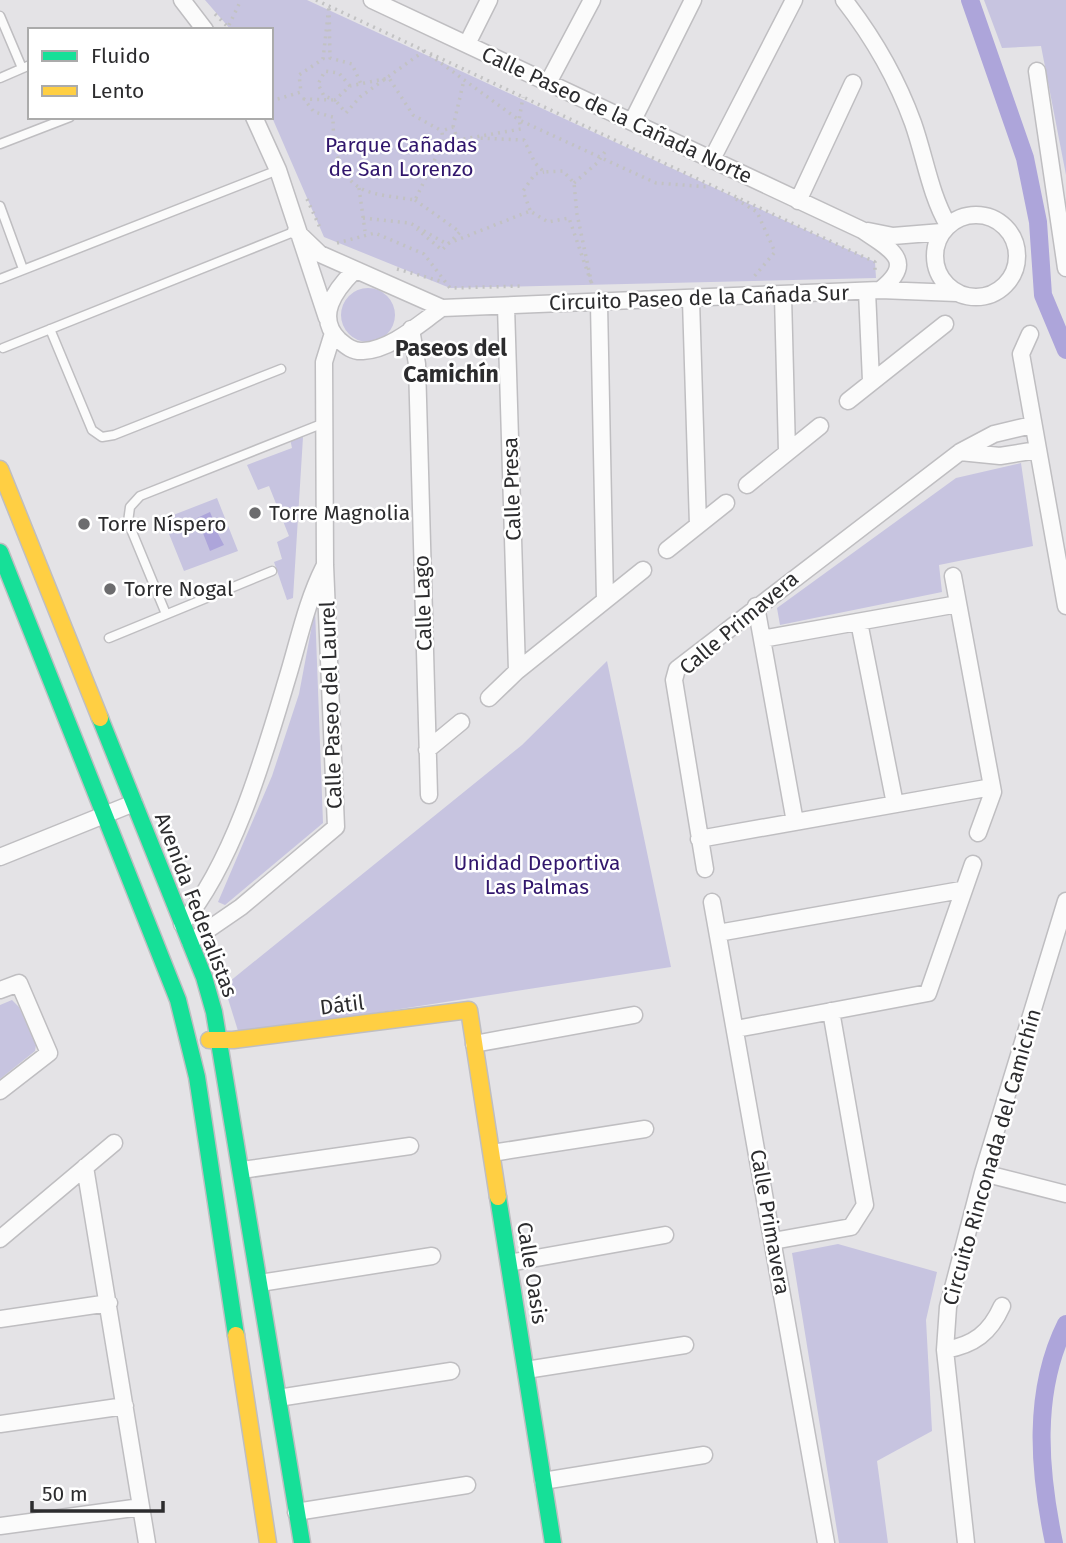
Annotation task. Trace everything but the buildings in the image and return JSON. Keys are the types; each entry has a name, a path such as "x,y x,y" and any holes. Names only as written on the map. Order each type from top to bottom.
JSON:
{"street":[{"path":"182,0 203,28"},
{"path":"467,44 489,0"},
{"path":"549,81 592,0"},
{"path":"632,121 693,0"},
{"path":"844,0 887,66 913,121 945,229"},
{"path":"712,159 794,1"},
{"name":"Calle Paseo de la Cañada Norte","path":"381,2 862,230 895,255 899,265 897,275 874,286"},
{"path":"1037,71 1066,268"},
{"path":"798,201 853,83"},
{"path":"255,119 278,170 296,231 330,326 346,347 360,352 376,349 442,308"},
{"path":"967,215 989,216 1003,223 1012,235 1017,249 1017,264 1012,278 1001,289 988,296 973,297 957,293 943,281 936,266 935,248 945,229 967,215"},
{"name":"Calle Paseo de la Cañada Norte","path":"862,230 893,236 945,229"},
{"path":"296,231 320,254 442,308"},
{"name":"Calle Paseo del Laurel","path":"190,942 241,907 336,827 325,565 324,362 337,290 354,271"},
{"path":"871,381 874,286"},
{"name":"Circuito Paseo de la Cañada Sur","path":"442,308 783,296 874,286 957,293"},
{"path":"783,296 787,452"},
{"path":"691,300 698,525"},
{"path":"599,304 605,600"},
{"name":"Calle Presa","path":"506,306 517,671"},
{"path":"848,401 945,324"},
{"name":"Calle Lago","path":"411,329 417,364 429,795"},
{"path":"1030,334 1021,354 1066,606"},
{"name":"Calle Primavera","path":"705,869 674,680 677,669 960,452 994,434 1032,425"},
{"path":"747,485 820,426"},
{"path":"960,452 999,456 1037,450"},
{"name":"Avenida Federalistas","path":"0,469 207,988 221,1040 302,1543"},
{"path":"667,550 726,503"},
{"path":"0,552 178,1000 189,1040 268,1543"},
{"name":"Calle Paseo del Laurel","path":"182,924 213,880 254,779 287,678 309,596 325,565"},
{"path":"489,698 517,671 643,570"},
{"path":"953,576 992,787 978,833"},
{"path":"762,639 958,604"},
{"path":"756,607 795,822"},
{"path":"859,622 895,804"},
{"path":"427,750 461,722"},
{"path":"699,839 992,787"},
{"path":"0,857 134,803"},
{"path":"736,1029 928,993 972,864"},
{"path":"718,933 961,890"},
{"name":"Circuito Rinconada del Camichín","path":"966,1543 945,1350 948,1307 982,1173 1062,929 1066,901"},
{"name":"Calle Primavera","path":"712,902 826,1543"},
{"path":"0,990 19,983 49,1053 0,1091"},
{"name":"Dátil","path":"189,1040 221,1040 469,1010"},
{"name":"Calle Oasis","path":"469,1010 553,1543"},
{"path":"773,1241 851,1227 865,1205 831,1011"},
{"path":"474,1044 634,1016"},
{"path":"492,1153 645,1129"},
{"path":"0,1239 114,1143"},
{"path":"242,1170 410,1146"},
{"path":"85,1167 147,1543"},
{"path":"982,1173 1066,1194"},
{"path":"509,1263 665,1236"},
{"path":"260,1283 432,1256"},
{"path":"0,1320 109,1303"},
{"path":"945,1350 979,1339 993,1325 1002,1306"},
{"path":"526,1370 685,1345"},
{"path":"278,1398 451,1371"},
{"path":"0,1424 125,1406"},
{"path":"543,1481 704,1455"},
{"path":"296,1512 467,1485"},
{"path":"0,1525 141,1507"}],"lane":[{"path":"0,16 26,66 0,78"},
{"path":"0,144 65,119"},
{"path":"0,279 278,170"},
{"path":"0,206 23,269"},
{"path":"3,348 296,231"},
{"path":"50,329 92,430 102,437 114,435 281,369"},
{"path":"166,614 128,522 132,502 140,496 324,423"},
{"path":"109,638 272,571"}],"path":[{"path":"230,28 228,23 241,0"},
{"path":"316,0 875,262 874,286"},
{"path":"329,6 330,58 352,65 361,84"},
{"path":"273,101 301,92 299,75 323,60 329,6"},
{"path":"212,11 230,28"},
{"path":"350,86 339,74 325,71 318,84 324,96 335,100 346,113 360,97 389,78 422,50"},
{"path":"422,50 519,120 656,183 715,187 757,212 775,252 750,282"},
{"path":"365,231 359,188 340,164 333,141 333,117 314,112 304,99 335,100 350,86 389,78"},
{"path":"389,78 413,115 442,131 453,127"},
{"path":"464,80 453,127 458,140 521,129 519,120 523,97"},
{"path":"415,200 443,143 442,131"},
{"path":"468,138 524,140 535,163 544,172"},
{"path":"574,183 607,149"},
{"path":"563,171 574,183 577,214 593,285 569,218 548,222 530,211 523,191 535,174 563,171"},
{"path":"359,188 415,200 460,232 447,244"},
{"path":"302,189 324,237"},
{"path":"447,244 530,211"},
{"path":"363,218 410,223 447,244"},
{"path":"345,250 335,244 375,233 424,254 450,288 528,286"},
{"path":"391,267 446,282"},
{"path":"743,282 762,281"},
{"path":"580,285 593,285"}],"green space":[{"name":"Parque Cañadas de San Lorenzo","path":"205,0 307,0 875,262 876,278 450,288 324,237 273,119 273,28 229,28"},
{"path":"984,0 1066,0 1066,175 1041,46 1002,48"},
{"path":"368,288 387,296 395,315 387,334 368,342 349,334 341,315 349,296"},
{"path":"303,437 293,598 287,600 274,562 282,559 277,542 289,536 269,486 258,490 247,465 292,448 290,439"},
{"path":"1021,463 1033,546 939,565 942,592 780,625 777,608 956,478"},
{"path":"217,498 238,551 184,571 163,519"},
{"path":"315,609 323,823 225,905 218,902 272,776 299,694"},
{"name":"Unidad Deportiva Las Palmas","path":"607,661 671,967 239,1034 224,986 522,745"},
{"path":"12,1000 19,1007 36,1045 35,1051 0,1079 0,1005"},
{"path":"838,1244 937,1272 926,1320 932,1431 877,1461 888,1543 839,1543 792,1253"}],"shaded area":[{"path":"210,512 215,524 222,526 222,531 217,532 224,545 210,551 197,518"}],"waterway":[{"path":"970,0 1025,158 1038,222 1043,295 1066,350"},
{"path":"1054,1543 1042,1460 1043,1404 1055,1350 1066,1324"}],"traffic: fast":[{"path":"0,552 178,1000 197,1077 236,1335"},
{"path":"100,718 204,977 214,1012 302,1543"},
{"path":"498,1197 553,1543"}],"traffic: slow":[{"path":"0,469 100,718"},
{"path":"209,1040 233,1040 469,1010 498,1197"},
{"path":"236,1335 268,1543"}],"place":[{"name":"Torre Magnolia","path":"255,513"},
{"name":"Torre Níspero","path":"84,524"},
{"name":"Torre Nogal","path":"110,589"}],"district":[{"name":"Paseos del Camichín","path":"451,361"}]}
